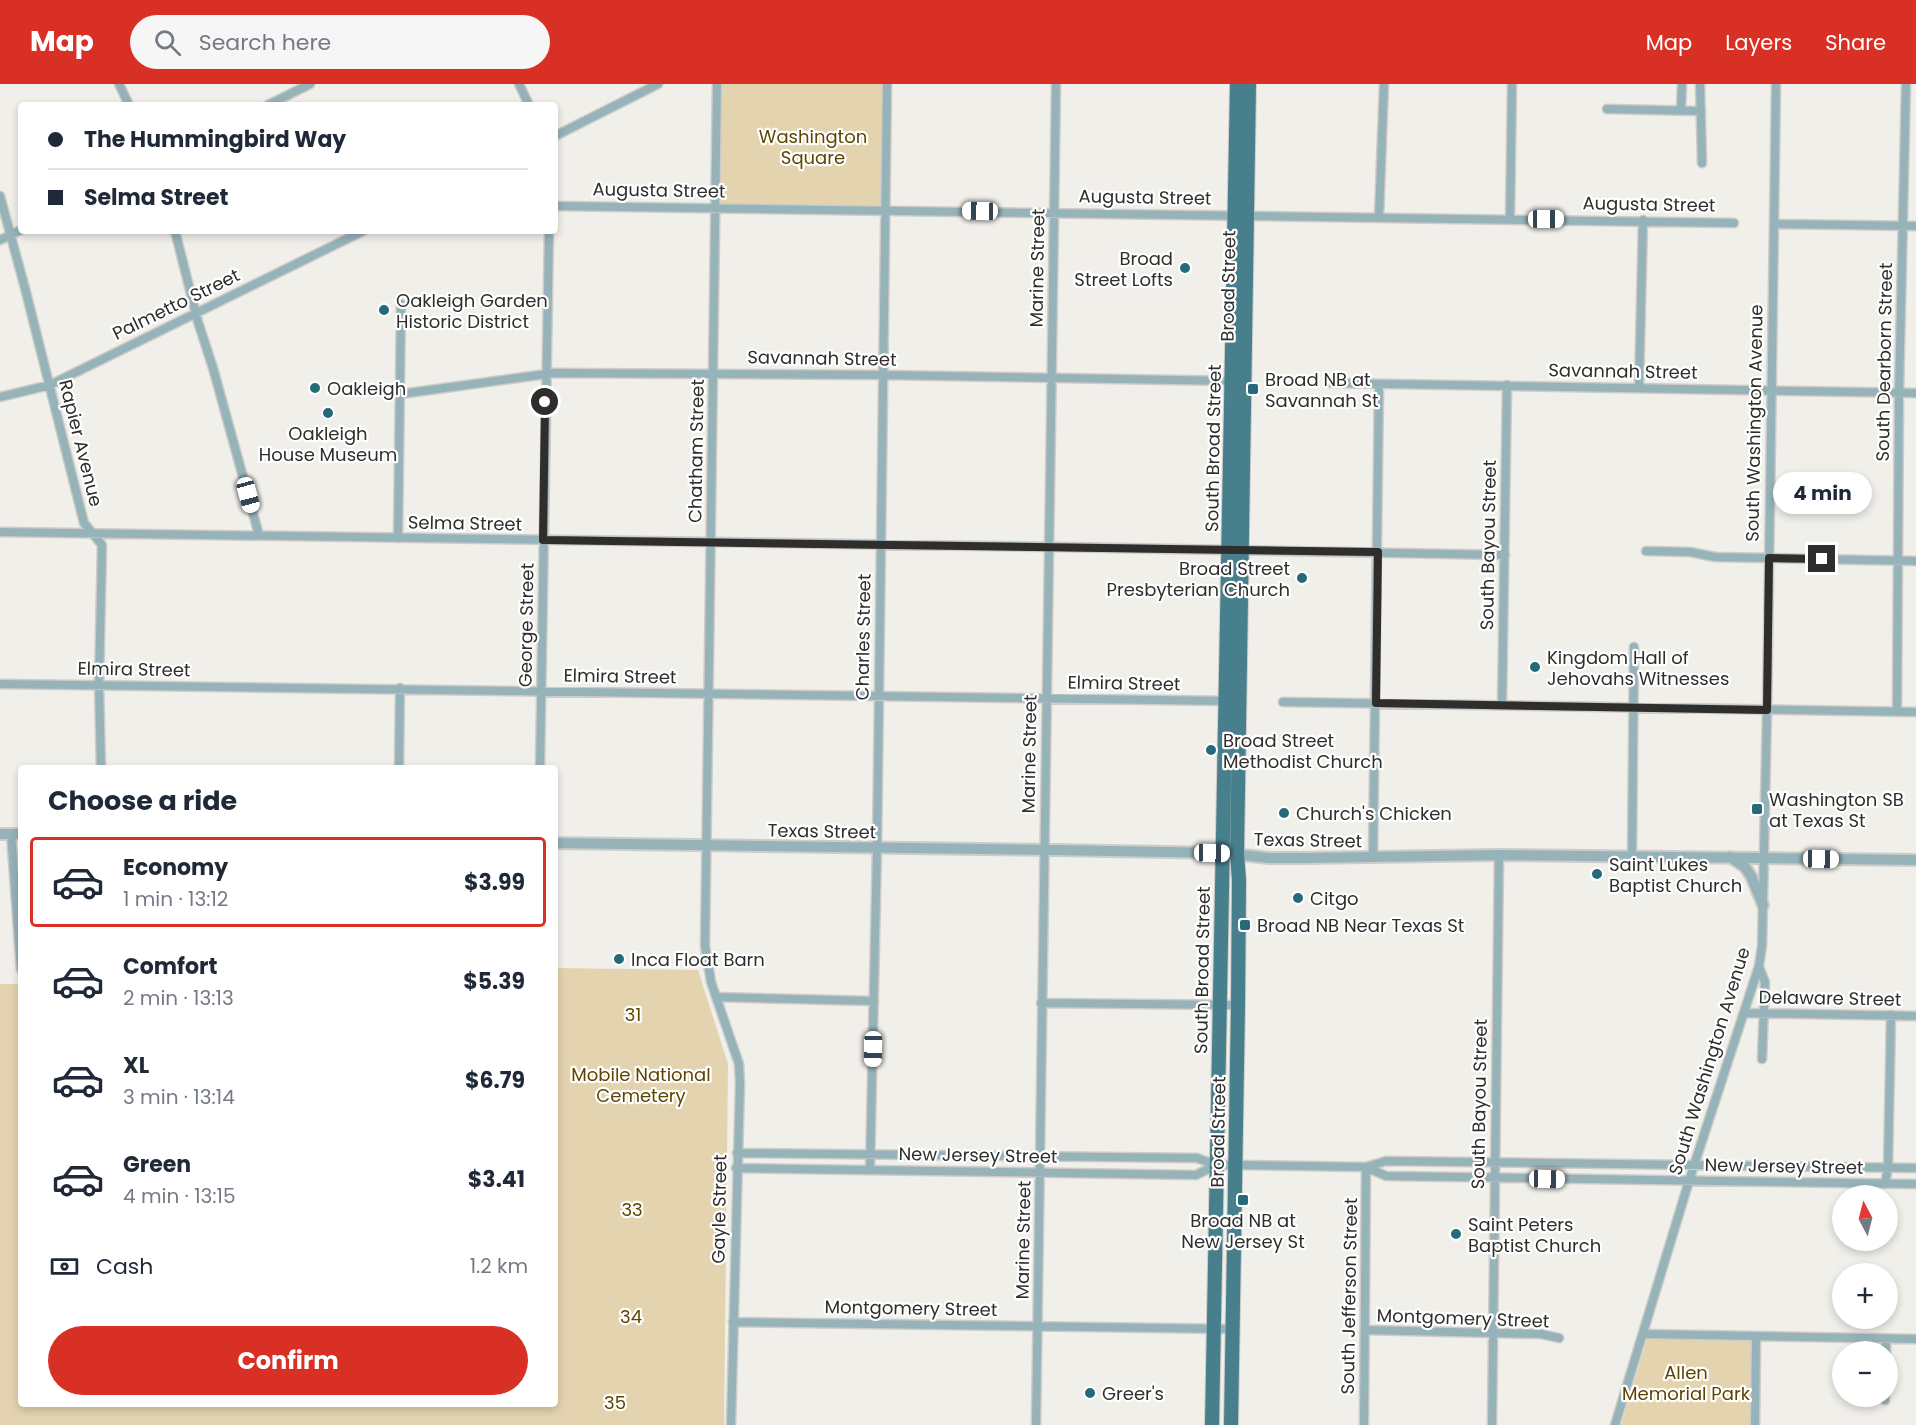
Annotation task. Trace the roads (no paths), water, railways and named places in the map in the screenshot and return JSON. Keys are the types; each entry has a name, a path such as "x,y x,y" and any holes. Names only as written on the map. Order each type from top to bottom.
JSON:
{"main road":[{"path":"1237,84 1241,215"},
{"name":"Broad Street","path":"1231,1425 1239,880 1230,854 1232,701 1241,215 1249,84"},
{"name":"South Broad Street","path":"1212,1425 1219,1005 1230,854"}],"street":[{"path":"119,84 128,102"},
{"path":"274,102 310,84"},
{"path":"519,84 528,102"},
{"path":"558,134 658,84"},
{"name":"Chatham Street","path":"716,997 705,946 717,84"},
{"name":"Charles Street","path":"870,1170 877,848 887,84"},
{"name":"Marine Street","path":"1036,1425 1056,84"},
{"path":"1379,217 1384,84"},
{"path":"1510,219 1512,84"},
{"path":"1681,110 1682,84"},
{"path":"1700,84 1702,163"},
{"name":"South Washington Avenue","path":"1615,1425 1694,1165 1759,966 1762,946 1776,84"},
{"name":"South Dearborn Street","path":"1897,712 1899,393 1905,84"},
{"path":"1607,109 1701,111"},
{"name":"Rapier Avenue","path":"0,196 84,523 102,545 100,765"},
{"name":"Augusta Street","path":"558,206 1734,223"},
{"path":"1639,387 1643,220"},
{"path":"1774,224 1916,226"},
{"path":"0,240 18,231"},
{"path":"175,234 259,536"},
{"name":"Palmetto Street","path":"0,397 50,385 357,234"},
{"name":"George Street","path":"540,765 549,234"},
{"path":"398,538 401,304"},
{"name":"Savannah Street","path":"400,394 546,374 883,375 1238,381"},
{"name":"Savannah Street","path":"1330,383 1916,393"},
{"path":"1373,858 1379,384"},
{"name":"South Bayou Street","path":"1502,705 1507,385"},
{"name":"Selma Street","path":"0,531 1505,555"},
{"path":"1646,551 1690,552 1715,557 1916,561"},
{"path":"1632,856 1635,647"},
{"name":"Elmira Street","path":"0,684 1232,701"},
{"path":"399,765 400,688"},
{"path":"1283,702 1916,712"},
{"path":"11,834 18,923"},
{"name":"Texas Street","path":"558,843 1044,850 1230,854 1269,858 1499,855 1916,860"},
{"name":"South Bayou Street","path":"1492,1425 1499,855"},
{"path":"1730,857 1745,867 1763,905"},
{"path":"1759,966 1765,982 1762,1059"},
{"path":"716,997 874,1001"},
{"name":"Gayle Street","path":"716,997 739,1064 731,1425"},
{"path":"1041,1003 1238,1005"},
{"name":"Delaware Street","path":"1744,1013 1916,1016"},
{"path":"1885,1184 1888,1167 1891,1015"},
{"path":"1218,1071 1236,1071"},
{"name":"New Jersey Street","path":"737,1153 1197,1158 1216,1165 1366,1167 1386,1161 1916,1168"},
{"name":"New Jersey Street","path":"736,1168 1196,1174 1216,1165"},
{"path":"1633,1165 1633,1180"},
{"path":"1764,1182 1765,1166"},
{"name":"New Jersey Street","path":"1366,1167 1386,1176 1916,1185"},
{"name":"South Jefferson Street","path":"1364,1425 1366,1167"},
{"name":"Montgomery Street","path":"733,1322 1233,1329"},
{"name":"Montgomery Street","path":"1365,1330 1541,1334 1559,1338"},
{"path":"1643,1334 1916,1339"},
{"path":"1755,1425 1756,1336"}],"place":[{"name":"Broad Street Lofts","path":"1185,268"},
{"name":"Oakleigh Garden Historic District","path":"384,310"},
{"name":"Oakleigh","path":"315,388"},
{"name":"Broad NB at Savannah St","path":"1253,389"},
{"name":"Oakleigh House Museum","path":"328,413"},
{"name":"Broad Street Presbyterian Church","path":"1302,578"},
{"name":"Kingdom Hall of Jehovahs Witnesses","path":"1535,667"},
{"name":"Broad Street Methodist Church","path":"1211,750"},
{"name":"Washington SB at Texas St","path":"1757,809"},
{"name":"Church's Chicken","path":"1284,813"},
{"name":"Saint Lukes Baptist Church","path":"1597,874"},
{"name":"Citgo","path":"1298,898"},
{"name":"Broad NB Near Texas St","path":"1245,925"},
{"name":"Inca Float Barn","path":"619,959"},
{"name":"Broad NB at New Jersey St","path":"1243,1200"},
{"name":"Saint Peters Baptist Church","path":"1456,1234"},
{"name":"Greer's","path":"1090,1393"}],"park label":[{"name":"Washington Square","path":"813,146"},
{"name":"31","path":"633,1014"},
{"name":"Mobile National Cemetery","path":"641,1084"},
{"name":"33","path":"632,1209"},
{"name":"34","path":"631,1316"},
{"name":"Allen Memorial Park","path":"1686,1382"},
{"name":"35","path":"615,1402"}]}
